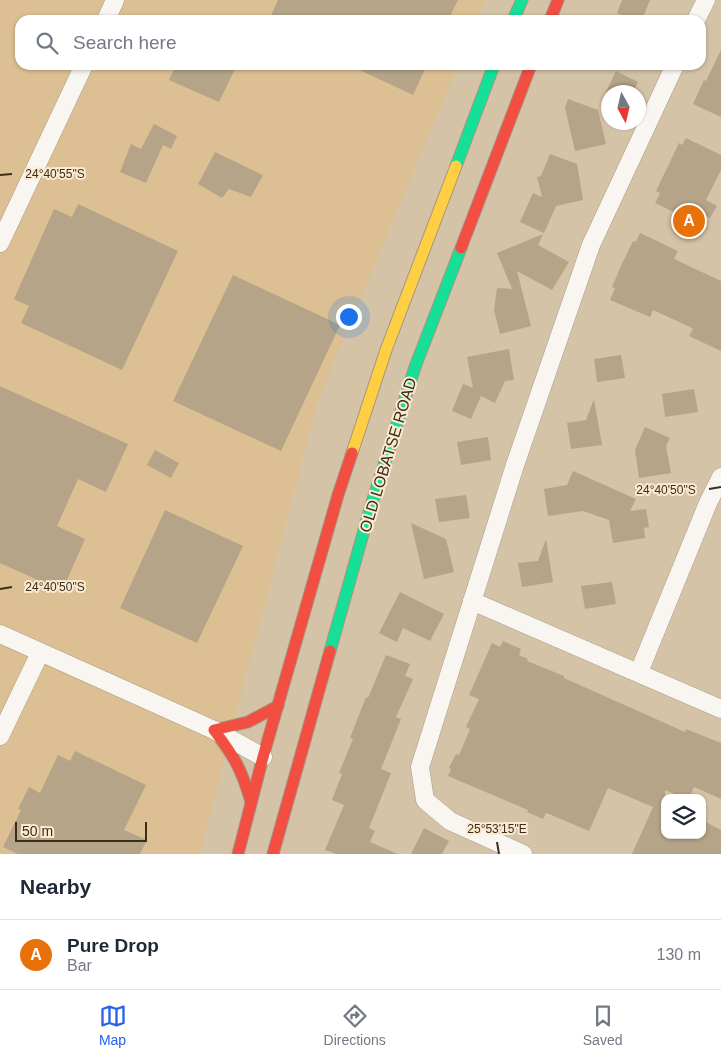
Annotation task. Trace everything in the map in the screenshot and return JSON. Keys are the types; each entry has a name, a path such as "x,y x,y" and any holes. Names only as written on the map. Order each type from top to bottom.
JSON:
{"main road":[{"path":"515,15 522,0"},
{"path":"552,15 558,0"},
{"name":"OLD LOBATSE ROAD","path":"238,854 251,802 275,758 278,706 338,495 386,350 492,70"},
{"name":"OLD LOBATSE ROAD","path":"273,854 370,509 415,367 529,70"},
{"path":"251,802 244,778 233,755 214,730 237,727 256,720 278,706"},
{"path":"275,758 304,744"},
{"path":"278,798 284,814"}],"street":[{"path":"108,15 115,0"},
{"path":"698,15 706,0"},
{"path":"0,243 82,70"},
{"path":"523,854 450,821 425,800 420,766 516,465 591,245 673,70"},
{"path":"639,672 715,506 721,477"},
{"path":"472,602 639,672 721,709"},
{"path":"0,634 275,758"},
{"path":"0,736 40,653"}],"shaded area":[{"path":"0,0 485,0 479,15 15,15 15,70 456,70 316,406 200,854 0,854"}],"building":[{"path":"278,0 458,0 450,15 271,15"},
{"path":"622,0 650,0 644,15 622,15 617,13"},
{"path":"721,50 721,117 693,104"},
{"path":"174,70 235,70 219,102 169,80"},
{"path":"360,70 425,70 413,95"},
{"path":"616,71 638,82 636,85 609,85"},
{"path":"568,99 598,110 601,130 603,130 606,144 575,151 565,108"},
{"path":"154,124 177,136 171,149 163,145 146,183 120,172 131,144 141,149"},
{"path":"686,138 721,155 721,170 706,200 717,206 710,218 699,212 695,222 655,203 660,193 656,191 679,143 682,145"},
{"path":"215,152 263,175 251,197 229,189 222,198 198,184"},
{"path":"550,154 577,164 583,200 556,206 544,233 520,222 533,193 542,197 537,177 541,176"},
{"path":"78,204 178,251 122,370 21,323 29,306 14,299 54,209 72,217"},
{"path":"640,233 678,251 674,259 721,281 721,351 689,336 693,329 690,327 653,310 650,317 610,300 615,288 612,287 621,266 633,241 636,242"},
{"path":"543,234 538,245 569,262 552,290 517,271 531,326 500,334 494,310 497,288 512,289 497,253"},
{"path":"233,275 340,325 281,451 173,401"},
{"path":"509,349 514,380 505,381 495,403 481,396 471,419 452,411 463,384 473,388 467,357"},
{"path":"621,355 625,378 597,382 594,359"},
{"path":"0,386 128,444 106,492 78,479 57,526 85,539 62,591 0,563"},
{"path":"694,389 698,412 665,417 662,394"},
{"path":"594,399 602,445 571,449 567,423 586,420"},
{"path":"645,427 670,438 666,446 671,473 639,478 635,450"},
{"path":"488,437 491,460 461,465 457,442"},
{"path":"155,450 179,463 171,478 147,465"},
{"path":"573,471 636,499 630,511 646,509 649,527 644,528 645,538 613,543 609,520 583,511 548,516 544,489 567,485"},
{"path":"466,495 470,518 439,522 435,499"},
{"path":"165,510 243,546 197,643 120,608"},
{"path":"411,523 446,539 454,572 424,579"},
{"path":"546,539 553,582 522,587 518,563 538,561"},
{"path":"612,582 616,604 585,609 581,586"},
{"path":"400,592 444,614 430,641 403,628 397,642 379,633"},
{"path":"503,641 521,649 519,655 528,659 527,661 685,732 686,729 721,743 721,799 694,787 691,794 675,794 665,790 665,794 661,794 661,839 706,839 706,822 721,830 721,854 632,854 653,807 608,788 589,831 546,813 543,819 527,812 528,810 448,776 451,769 449,768 456,754 459,755 470,729 466,727 479,699 469,695 492,643 500,647"},
{"path":"386,655 410,664 405,676 413,679 396,717 401,719 381,769 391,773 369,828 375,831 370,842 398,854 336,854 325,850 344,805 332,800 342,774 339,773 353,739 350,738 366,697 368,698"},
{"path":"75,751 146,785 124,830 147,840 140,854 18,854 3,847 21,810 18,809 29,787 40,793 58,755 70,761"},
{"path":"424,828 449,841 442,854 411,854"}],"traffic: fast":[{"path":"515,15 522,0"},
{"path":"456,166 492,70"},
{"path":"330,651 370,509 415,367 461,248"}],"traffic: slow":[{"path":"352,453 386,350 456,166"}],"traffic: jam":[{"path":"552,15 558,0"},
{"path":"461,248 529,70"},
{"path":"238,854 263,757 338,495 352,453"},
{"path":"273,854 330,651"},
{"path":"251,802 237,764 214,730 248,722 278,706"}],"place":[{"name":"Pure Drop","path":"689,221"}]}
